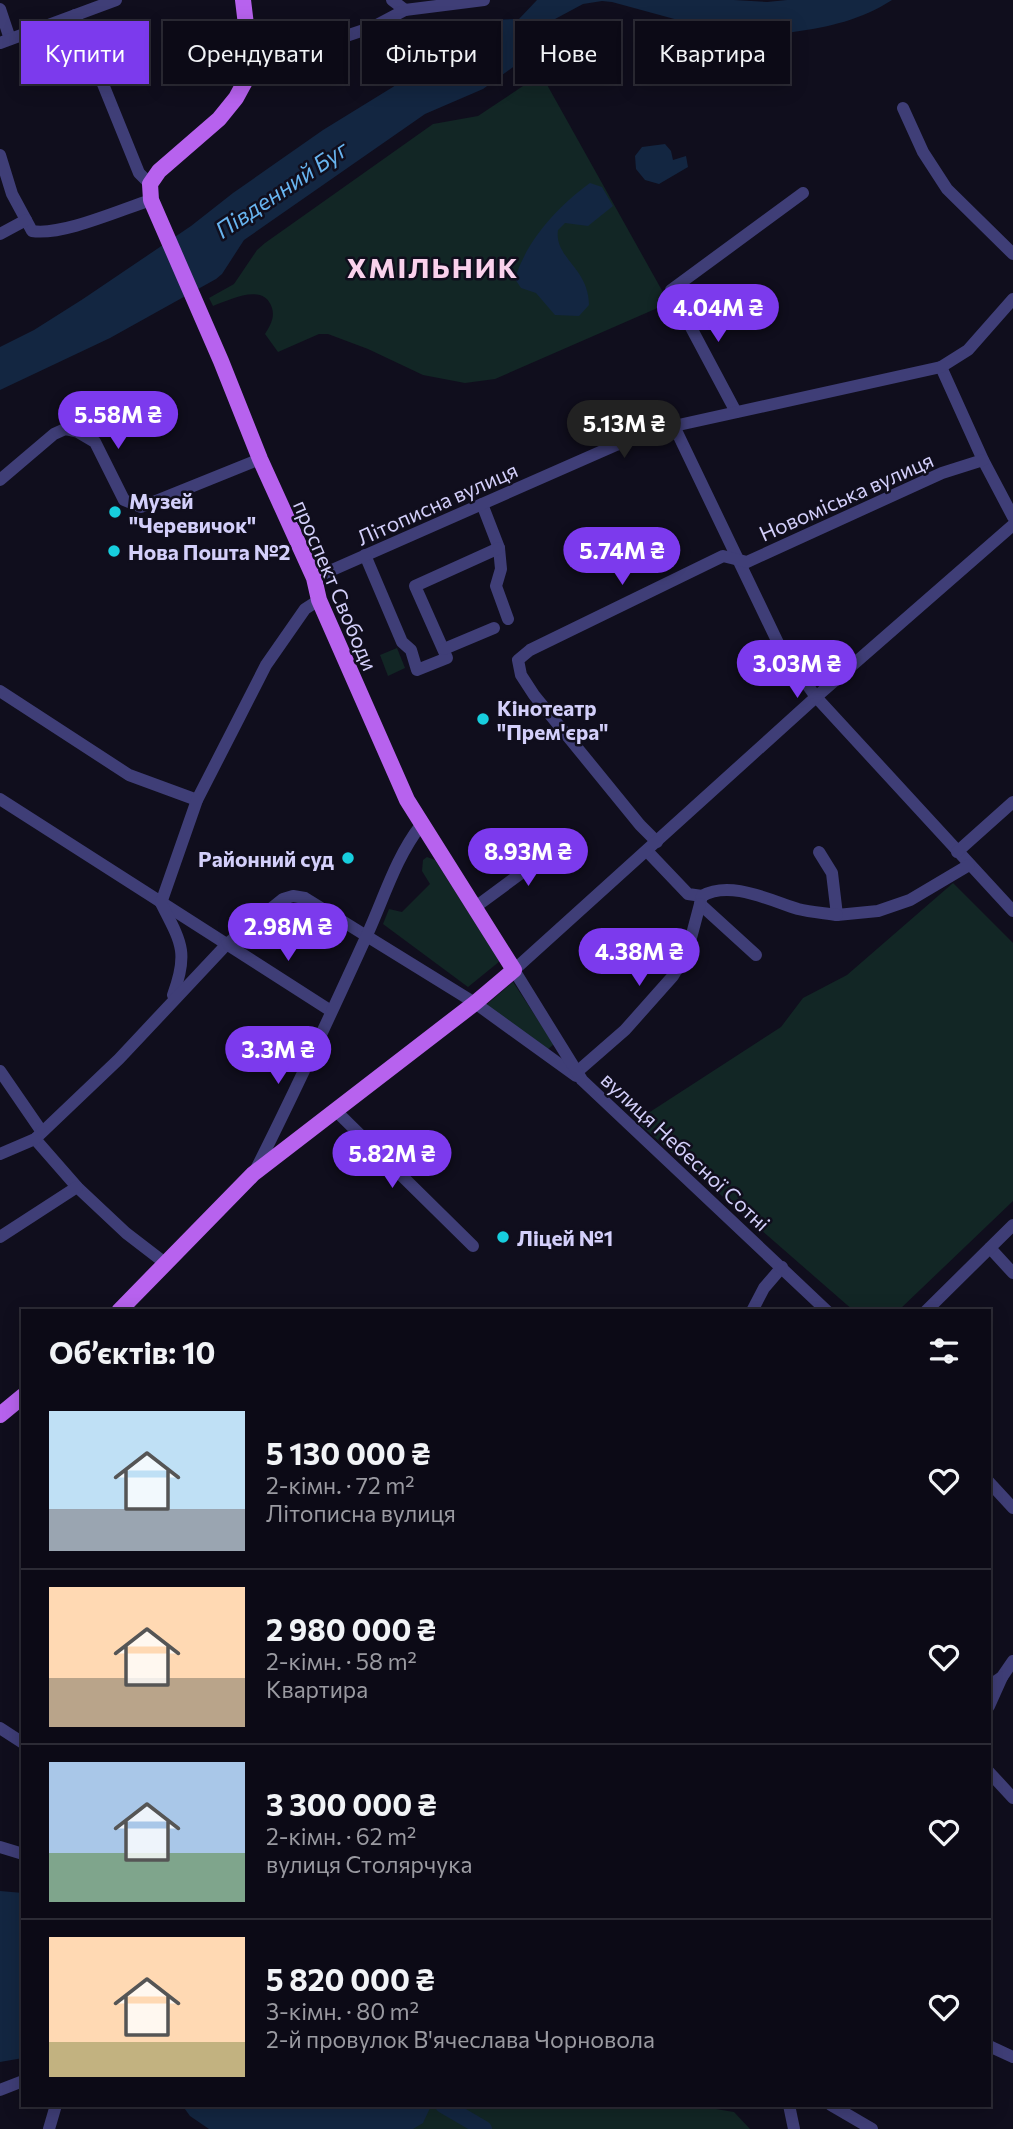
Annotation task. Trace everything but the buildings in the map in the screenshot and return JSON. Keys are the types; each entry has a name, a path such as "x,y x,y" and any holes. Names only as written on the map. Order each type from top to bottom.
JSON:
{"main road":[{"path":"243,0 246,21"},
{"path":"150,192 159,171 219,119 244,84"},
{"name":"проспект Свободи","path":"150,192 260,459 313,578 318,600 407,800 514,970"},
{"path":"121,1309 253,1174 514,970"},
{"path":"0,1415 21,1398"}],"street":[{"path":"0,9 5,41 116,0"},
{"path":"392,0 405,10"},
{"path":"348,35 373,27 405,10 484,0"},
{"name":"проспект Свободи","path":"75,15 139,173 150,192"},
{"path":"903,108 923,152 947,189 1013,254"},
{"path":"0,155 6,195 32,231 43,233 60,230 150,192"},
{"path":"736,412 671,290 803,193"},
{"path":"0,234 26,220"},
{"path":"1013,299 968,350 942,368 983,460 1013,516"},
{"name":"Літописна вулиця","path":"313,578 616,445 674,426 942,368"},
{"path":"674,426 780,647 816,697 1013,911"},
{"path":"0,480 54,434 65,429 78,432 96,442 124,500 141,507 260,459"},
{"name":"Новоміська вулиця","path":"657,842 639,825 534,695 522,675 518,660 530,650 723,556 747,562 942,473 983,460"},
{"path":"482,504 499,548 501,569 496,586 508,619"},
{"path":"514,970 816,697 1013,524"},
{"path":"365,555 402,642 411,650 417,670 447,658 415,586 499,548"},
{"path":"171,1002 182,971 180,939 161,903 197,800 266,664 304,609 318,600"},
{"path":"444,649 494,628"},
{"path":"0,691 129,775 197,800"},
{"path":"0,799 331,1011"},
{"path":"957,852 1013,802"},
{"path":"253,1174 281,1119 407,843 421,825"},
{"path":"474,908 535,863 558,840"},
{"path":"647,852 688,894 701,900 756,955"},
{"path":"819,852 832,873 837,915"},
{"path":"0,1154 39,1135 119,1059 227,944 283,899 293,896 305,898 367,934 475,1003 580,1076 673,976 687,953 701,900 714,889 754,894 802,910 837,915 878,911 899,904 969,865"},
{"name":"вулиця Небесної Сотні","path":"514,970 580,1076 825,1309"},
{"path":"0,1071 39,1135 77,1187 126,1233 165,1263"},
{"path":"335,1110 473,1246"},
{"path":"281,1119 285,1128 302,1137"},
{"path":"0,1237 77,1187"},
{"path":"928,1309 1013,1225"},
{"path":"990,1248 1013,1273"},
{"path":"753,1309 764,1288 782,1267"},
{"path":"991,1484 1013,1508"},
{"path":"991,1701 1002,1676 1013,1661"},
{"path":"991,1684 1002,1676"},
{"path":"0,1728 21,1743"},
{"path":"991,1774 1013,1798"},
{"path":"0,1847 21,1853"},
{"path":"991,2047 1013,2057"},
{"path":"0,2090 21,2082"},
{"path":"49,2129 55,2107"},
{"path":"789,2107 794,2129"},
{"path":"834,2107 872,2129"}],"green space":[{"path":"526,84 547,84 669,303 495,379 465,383 423,375 328,334 319,334 278,352 265,334 273,315 268,300 254,294 213,306 209,298 234,284 257,250 265,243 433,124 478,116"},
{"path":"397,648 405,668 388,676 380,655"},
{"path":"427,857 435,860 500,961 468,987 383,924 389,909 402,912 430,884 422,871 423,860"},
{"path":"953,883 1013,943 1013,1201 900,1309 852,1309 636,1121 781,1027 803,998 847,975"},
{"path":"513,982 554,1044 547,1050 486,1005"},
{"path":"359,2107 704,2107 734,2112 750,2129 343,2129"}],"water":[{"path":"537,0 892,0 869,13 844,22 790,33 790,21 682,21 612,2 583,4 551,21 515,21 515,66 501,76 501,21 485,21 519,19"},
{"name":"Південний Буг","path":"398,84 490,84 425,114 244,240 216,279 110,338 0,390 0,347 34,330 83,299 191,226 323,130"},
{"path":"665,144 671,151 673,160 686,156 688,167 659,184 645,180 636,169 635,156 642,147"},
{"path":"590,183 602,187 613,206 588,226 565,223 558,230 561,248 584,282 589,305 579,316 555,315 536,293 521,288 515,279 527,251 545,225 566,202"},
{"path":"0,1891 21,1893 21,2058 0,2062"},
{"path":"183,2107 430,2107 423,2123 413,2129 209,2129 190,2116"}],"waterway":[{"path":"446,2107 484,2129"}],"place":[{"name":"Музей \"Черевичок\"","path":"115,512"},
{"name":"Нова Пошта №2","path":"114,551"},
{"name":"Кінотеатр \"Прем'єра\"","path":"483,719"},
{"name":"Районний суд","path":"348,858"},
{"name":"Ліцей №1","path":"503,1237"}],"district":[{"name":"ХМІЛЬНИК","path":"433,267"}]}
